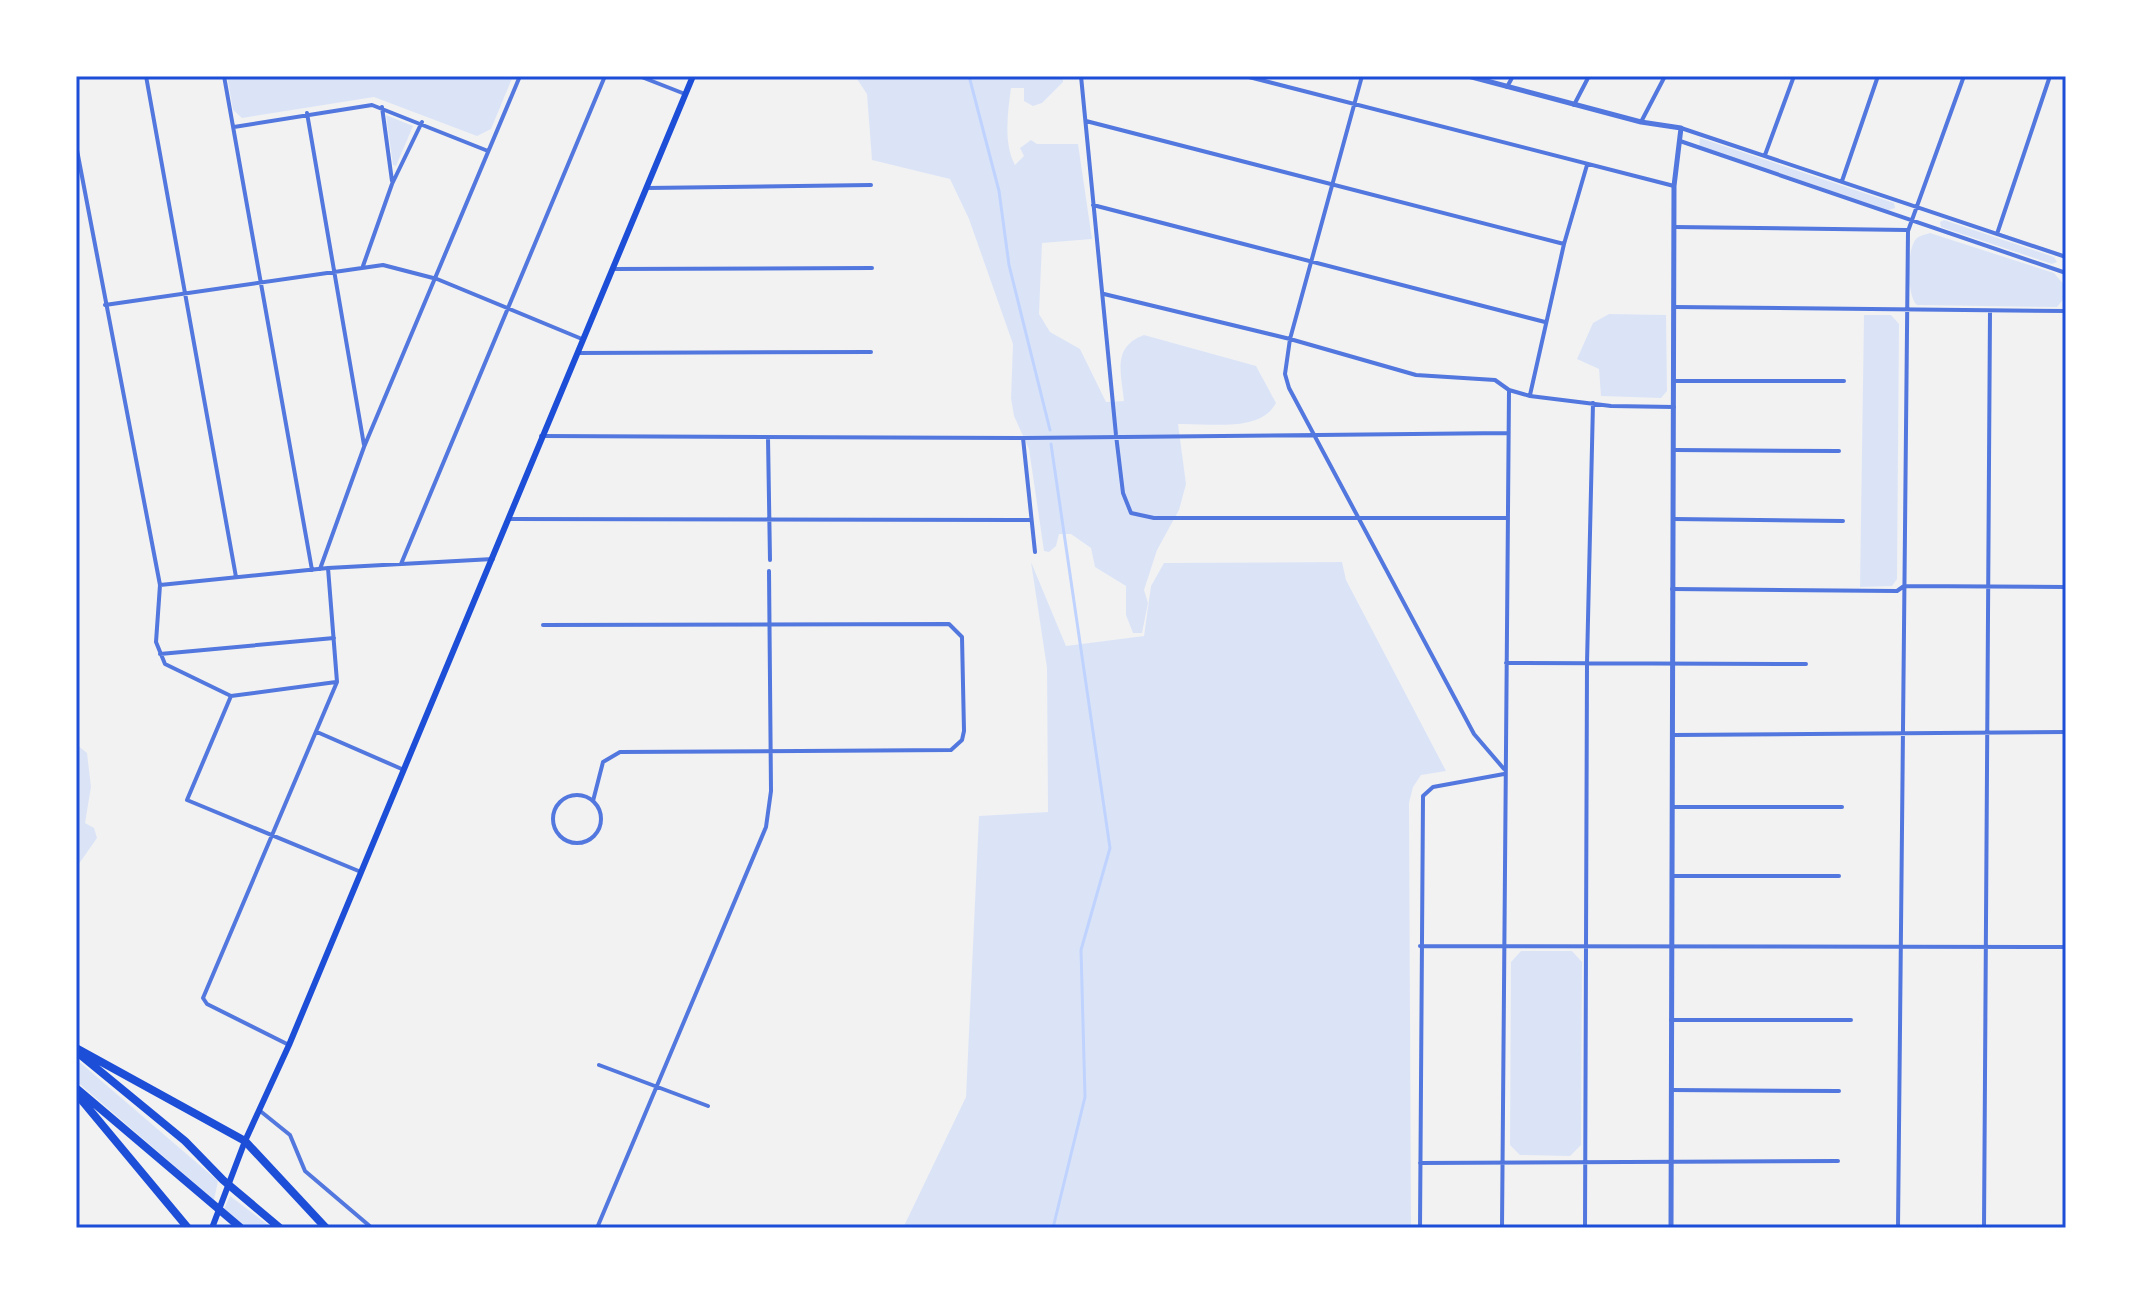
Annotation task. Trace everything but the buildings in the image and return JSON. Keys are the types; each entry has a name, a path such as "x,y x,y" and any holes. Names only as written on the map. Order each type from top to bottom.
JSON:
{"highway":[{"path":"76,1049 245,1141 326,1228"},
{"path":"76,1049 185,1141 223,1180 280,1228"},
{"path":"76,1091 238,1225"},
{"path":"76,1091 188,1228"}],"main road":[{"path":"212,1228 245,1141 289,1045 693,76"}],"street":[{"path":"146,76 236,577"},
{"path":"224,76 312,570"},
{"path":"320,569 364,447 520,76"},
{"path":"401,564 605,76"},
{"path":"639,76 685,94"},
{"path":"1081,76 1116,435 1127,509 1135,515 1154,518 1507,518"},
{"path":"1245,76 1674,186"},
{"path":"1362,76 1290,339 1287,383 1474,734 1504,772"},
{"path":"1468,76 1641,122 1681,128 2066,257"},
{"path":"1507,87 1513,76"},
{"path":"1574,105 1589,76"},
{"path":"1641,122 1665,76"},
{"path":"1765,155 1794,76"},
{"path":"1842,181 1878,76"},
{"path":"1898,1228 1908,231 1964,76"},
{"path":"1997,234 2050,76"},
{"path":"234,127 307,113 382,106 488,151"},
{"path":"382,106 392,184"},
{"path":"307,113 364,447"},
{"path":"1086,121 1564,244"},
{"path":"363,266 392,184 422,122"},
{"path":"1671,1228 1674,186 1677,141 1681,128"},
{"path":"1677,141 2066,273"},
{"path":"76,145 160,585 156,636 160,654 174,671 231,696 337,682"},
{"path":"1530,396 1564,244 1587,165"},
{"path":"647,188 871,185"},
{"path":"1093,205 1545,322"},
{"path":"1674,227 1908,231"},
{"path":"105,305 363,266 405,269 437,279 582,339"},
{"path":"612,269 872,268"},
{"path":"1104,294 1290,339 1416,375 1495,380 1509,390 1530,396 1674,407"},
{"path":"1674,307 2066,311"},
{"path":"1984,1228 1990,311"},
{"path":"577,353 871,352"},
{"path":"1674,381 1844,381"},
{"path":"1502,1228 1509,390"},
{"path":"1585,1228 1587,663 1593,403"},
{"path":"541,436 1023,438 1315,432 1507,433"},
{"path":"768,438 770,560"},
{"path":"1023,438 1035,552"},
{"path":"1675,450 1839,451"},
{"path":"507,519 1030,520"},
{"path":"1673,519 1843,521"},
{"path":"160,585 328,568 493,559"},
{"path":"289,1045 207,1004 204,994 337,682 328,568"},
{"path":"597,1228 762,839 770,803 769,571"},
{"path":"1672,589 1897,591 1904,586 2066,587"},
{"path":"543,625 953,625 962,637 964,731 959,744 946,751 615,753 601,767 593,801 601,816 596,833 582,842 561,836 553,815 562,800 578,795 593,801"},
{"path":"160,654 334,638"},
{"path":"1506,663 1806,664"},
{"path":"231,696 187,800 361,872"},
{"path":"317,732 404,770"},
{"path":"1674,735 2066,732"},
{"path":"1420,1228 1423,796 1433,787 1504,772"},
{"path":"1673,807 1842,807"},
{"path":"1672,876 1839,876"},
{"path":"1420,946 2066,947"},
{"path":"1671,1020 1851,1020"},
{"path":"599,1065 708,1106"},
{"path":"1671,1090 1839,1091"},
{"path":"259,1110 290,1135 305,1171 372,1228"},
{"path":"1420,1163 1838,1161"}],"shaded area":[{"path":"227,76 513,76 491,129 477,136 374,97 242,118 233,110"},
{"path":"855,76 1063,76 1063,82 1042,103 1033,106 1024,101 1024,88 1011,88 1008,117 1009,147 1015,165 1024,156 1020,148 1031,140 1037,144 1078,144 1092,239 1042,243 1039,314 1050,332 1080,349 1106,402 1124,401 1123,354 1127,346 1144,335 1256,366 1276,403 1258,419 1246,423 1178,424 1186,484 1179,510 1157,550 1144,590 1148,603 1142,633 1133,633 1126,615 1126,586 1095,567 1091,548 1071,534 1059,534 1056,546 1049,552 1044,551 1029,449 1014,416 1011,398 1013,344 969,219 950,179 872,160 867,94"},
{"path":"386,115 413,126 396,166 393,165"},
{"path":"1700,138 1894,203 1895,208 1888,210 1699,146"},
{"path":"1944,220 2054,257 2057,262 2052,264 1941,227 1940,222"},
{"path":"1930,233 2054,273 2065,286 2066,296 2057,307 1917,305 1911,293 1910,256 1915,240"},
{"path":"1609,314 1666,315 1667,391 1661,398 1601,396 1599,369 1577,359 1593,323"},
{"path":"1864,315 1891,315 1899,324 1897,579 1892,586 1860,587"},
{"path":"1031,562 1066,646 1144,636 1151,586 1164,563 1342,562 1346,580 1446,771 1421,775 1413,787 1409,803 1411,1228 903,1228 966,1097 979,816 1048,812 1047,668"},
{"path":"76,744 87,753 91,787 85,823 94,828 97,838 76,868"},
{"path":"1521,951 1572,951 1582,962 1581,1145 1570,1156 1520,1155 1510,1145 1511,962"},
{"path":"76,1059 218,1181 214,1200 76,1081"},
{"path":"230,1196 272,1228 247,1228 224,1209"}],"waterway":[{"path":"969,76 999,191 1009,265 1050,430"},
{"path":"1051,444 1110,848 1081,950 1085,1097 1053,1228"}]}
